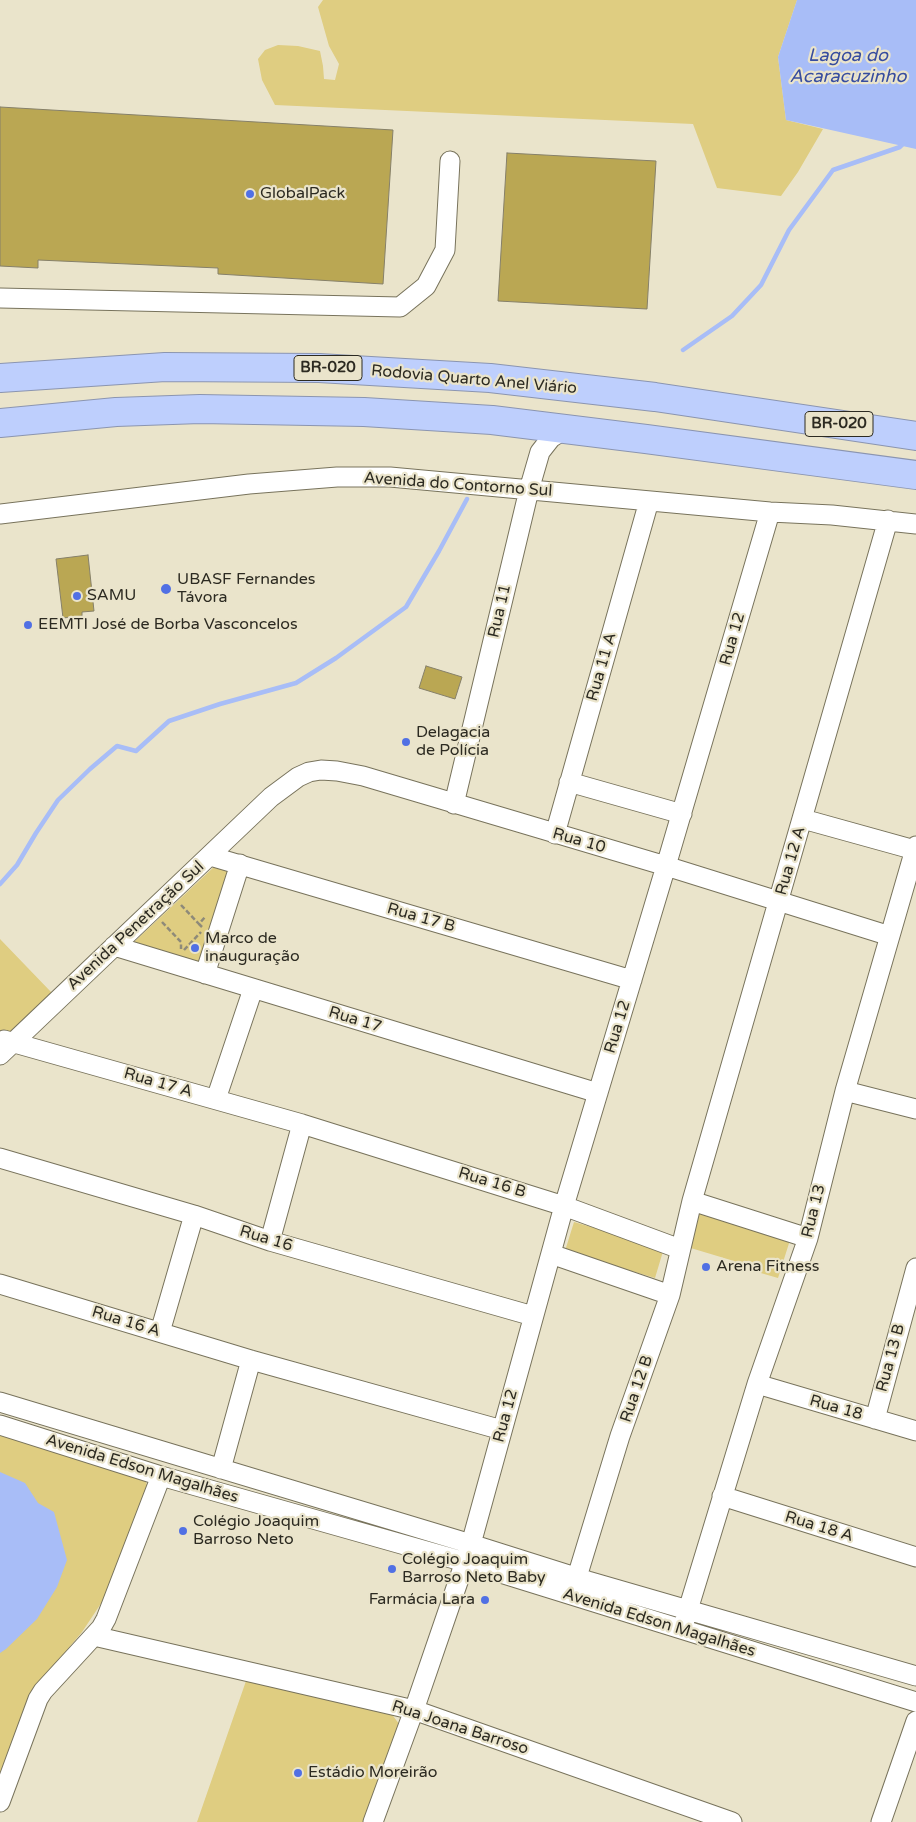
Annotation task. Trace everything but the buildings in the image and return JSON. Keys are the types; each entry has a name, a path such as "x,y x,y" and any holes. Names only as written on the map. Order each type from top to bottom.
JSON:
{"highway":[{"name":"Rodovia Quarto Anel Viário","path":"0,378 165,367 319,368 490,378 655,397 916,437"},
{"path":"646,439 656,431 661,419 660,407 655,397"},
{"name":"BR-020","path":"2,425 116,412 272,409 364,412 492,420 916,476"},
{"path":"859,468 861,462 878,448 916,437"}],"street":[{"path":"0,298 400,307 426,286 444,250 450,161"},
{"name":"Rua 11","path":"454,804 529,490 540,452 551,438 564,429"},
{"name":"Avenida do Contorno Sul","path":"0,514 249,484 337,477 390,477 916,524"},
{"name":"Rua 11 A","path":"556,834 649,501"},
{"name":"Rua 12","path":"373,1822 471,1544 564,1206 682,814 770,512"},
{"name":"Rua 12 A","path":"692,1201 888,520"},
{"name":"Rua 10","path":"271,797 298,777 309,772 329,770 362,776 779,900 890,936"},
{"path":"569,782 682,814"},
{"name":"Avenida Penetração Sul","path":"4,1045 114,946 271,797"},
{"path":"803,819 915,848"},
{"name":"Rua 13","path":"682,1630 757,1384 808,1238 845,1090 915,848"},
{"name":"Rua 17 B","path":"210,856 632,980"},
{"path":"205,974 240,864"},
{"name":"Rua 17","path":"114,946 598,1093"},
{"path":"216,1099 253,989"},
{"name":"Rua 17 A","path":"4,1045 216,1099 302,1124"},
{"path":"845,1090 916,1109"},
{"path":"270,1241 302,1124"},
{"name":"Rua 16 B","path":"302,1124 564,1206 680,1249"},
{"name":"Rua 16","path":"0,1158 194,1215 270,1241 533,1316"},
{"path":"692,1201 808,1238"},
{"name":"Rua 12 B","path":"557,1592 571,1575 670,1295 692,1201"},
{"path":"160,1332 194,1215"},
{"path":"551,1254 670,1295"},
{"name":"Rua 13 B","path":"875,1419 916,1268"},
{"name":"Rua 16 A","path":"0,1284 251,1360"},
{"path":"222,1469 251,1360 502,1430"},
{"name":"Rua 18","path":"757,1384 916,1431"},
{"name":"Avenida Edson Magalhães","path":"0,1402 112,1434 688,1610 916,1676"},
{"name":"Avenida Edson Magalhães","path":"0,1425 161,1476 465,1562 916,1702"},
{"path":"100,1457 112,1434"},
{"path":"0,1802 38,1699 43,1691 101,1628 106,1619 161,1476"},
{"name":"Rua 18 A","path":"722,1496 916,1557"},
{"name":"Rua Joana Barroso","path":"94,1636 414,1710 732,1822"},
{"path":"881,1822 916,1721"}],"path":[{"path":"180,904 198,924"},
{"path":"168,916 162,922 181,942 180,952"},
{"path":"180,952 203,929"},
{"path":"180,952 188,955"}],"shaded area":[{"path":"323,0 797,0 778,57 786,120 823,129 798,172 781,196 717,188 693,124 275,105 262,80 258,59 265,50 278,45 298,46 320,51 324,79 335,80 339,64 329,46 318,7"},
{"path":"216,865 230,871 203,964 133,943"},
{"path":"0,939 52,993 13,1033 0,1033"},
{"path":"695,1209 791,1237 778,1278 733,1265 734,1261 684,1246"},
{"path":"574,1222 664,1248 655,1278 565,1251"},
{"path":"0,1435 144,1478 148,1487 108,1593 82,1632 34,1689 0,1783"},
{"name":"Estádio Moreirão","path":"246,1681 391,1713 399,1724 364,1822 197,1822"}],"water":[{"name":"Lagoa do Acaracuzinho","path":"797,0 916,0 916,149 786,120 778,57"},
{"path":"0,1472 25,1483 38,1503 54,1512 67,1560 57,1587 37,1619 0,1653"}],"waterway":[{"path":"683,350 732,316 761,285 789,230 833,170 900,147 904,143"},
{"path":"0,884 17,865 58,800 117,746 136,751 169,721 220,704 296,683 336,658 406,607 467,499"}],"place":[{"name":"GlobalPack","path":"250,194"},
{"name":"UBASF Fernandes Távora","path":"166,589"},
{"name":"SAMU","path":"77,596"},
{"name":"EEMTI José de Borba Vasconcelos","path":"28,625"},
{"name":"Delagacia de Polícia","path":"406,742"},
{"name":"Marco de inauguração","path":"195,948"},
{"name":"Arena Fitness","path":"706,1267"},
{"name":"Colégio Joaquim Barroso Neto","path":"183,1531"},
{"name":"Colégio Joaquim Barroso Neto Baby","path":"392,1569"},
{"name":"Farmácia Lara","path":"485,1600"},
{"name":"Estádio Moreirão","path":"298,1773"}]}
